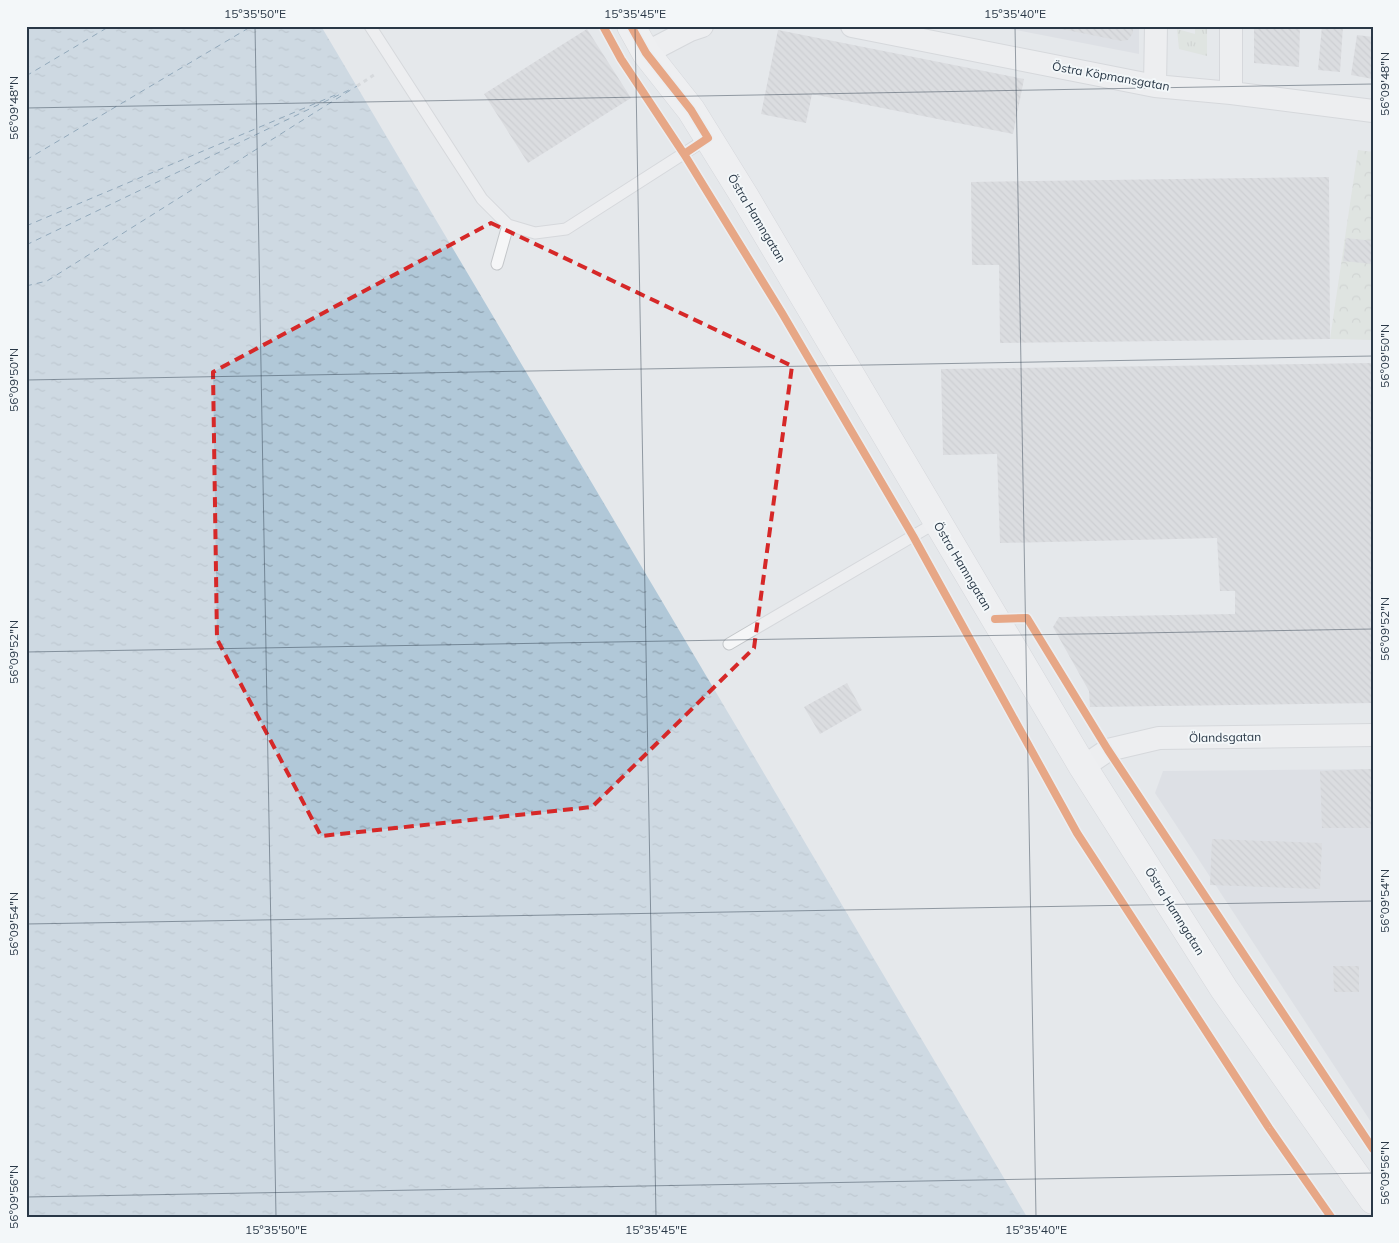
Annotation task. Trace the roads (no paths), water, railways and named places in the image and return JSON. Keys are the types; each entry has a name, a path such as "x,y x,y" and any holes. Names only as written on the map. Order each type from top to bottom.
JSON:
{"street":[{"name":"Östra Hamngatan","path":"631,26 646,53 691,110 750,205 1083,767 1224,989 1373,1200"},
{"path":"646,53 690,30 702,26"},
{"name":"Östra Köpmansgatan","path":"852,26 1155,86 1231,93 1373,112"},
{"path":"1155,86 1156,26"},
{"path":"1231,26 1231,93"},
{"name":"Ölandsgatan","path":"1083,767 1108,750 1159,738 1373,736"}],"lane":[{"path":"370,26 482,199 508,225 535,233 566,230 708,138"},
{"path":"497,264 508,225"},
{"path":"729,644 937,522"}],"water":[{"path":"26,26 321,26 1027,1217 26,1217"}]}
